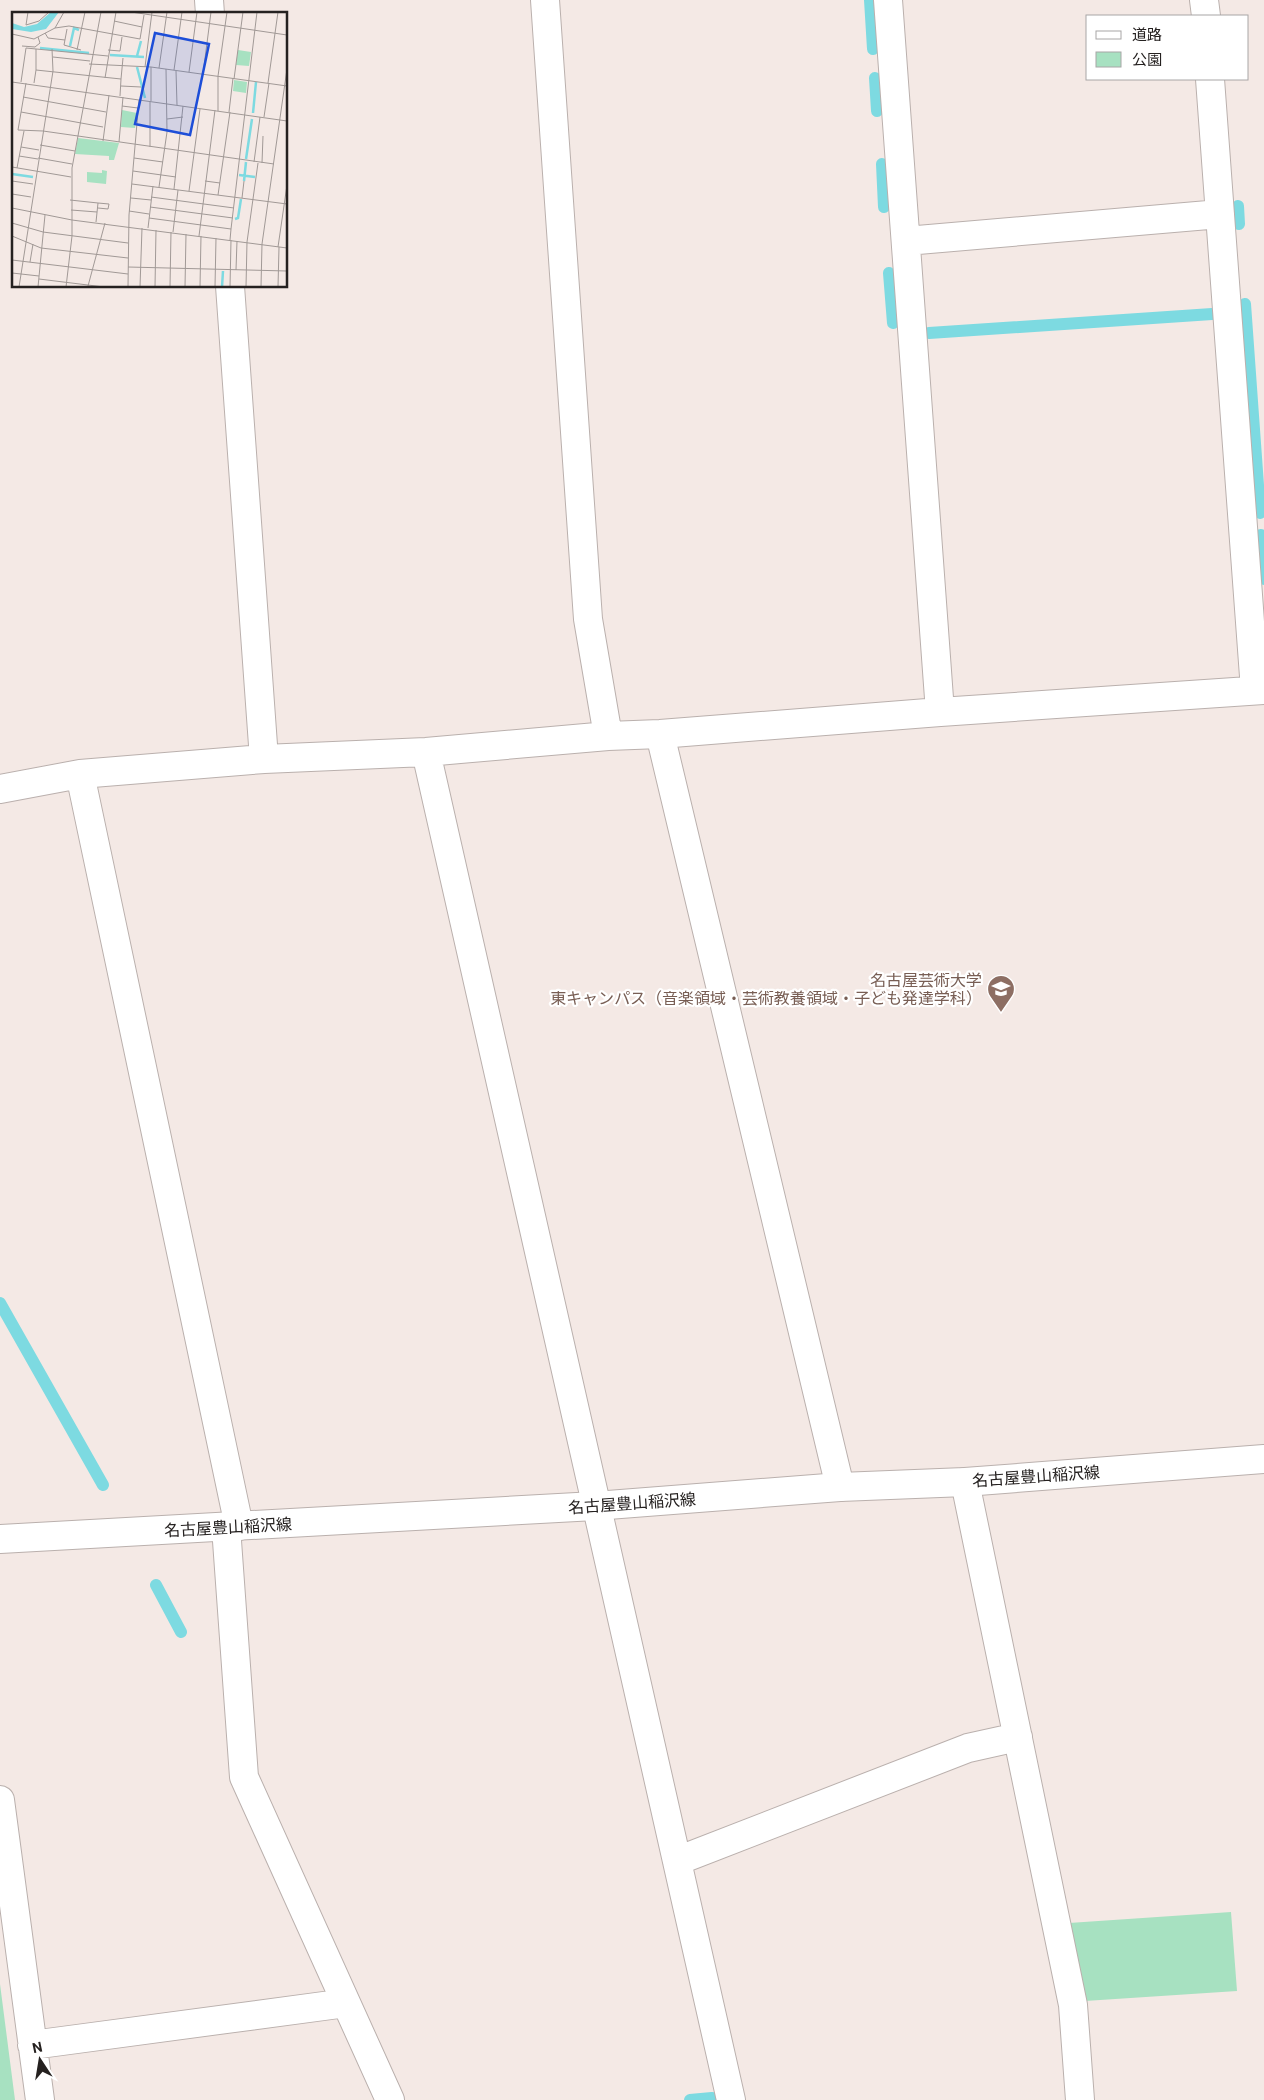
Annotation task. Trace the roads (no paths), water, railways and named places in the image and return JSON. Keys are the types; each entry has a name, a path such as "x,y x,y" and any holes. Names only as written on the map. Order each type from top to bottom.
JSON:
{"street":[{"path":"544,0 588,619 608,736"},
{"path":"888,0 940,712"},
{"path":"1204,0 1206,15"},
{"path":"0,789 80,774 264,759 426,752 608,736 660,734 1260,690 1210,80"},
{"path":"906,241 1220,214"},
{"path":"230,288 264,759"},
{"path":"660,734 840,1487"},
{"path":"426,752 595,1506 731,2100"},
{"path":"80,774 233,1526 244,1776 390,2100"},
{"name":"名古屋豊山稲沢線","path":"0,1539 595,1506 840,1487 965,1482 1264,1459"},
{"path":"965,1482 1072,2005 1080,2100"},
{"path":"677,1861 968,1748 1018,1737"},
{"path":"0,1800 40,2100"},
{"path":"32,2046 346,2003"}],"waterway":[{"path":"870,0 873,49"},
{"path":"875,78 877,111"},
{"path":"882,164 884,207"},
{"path":"1238,206 1239,224"},
{"path":"889,273 893,323"},
{"path":"1245,304 1260,513"},
{"path":"929,333 1212,314"},
{"path":"1261,535 1264,579"},
{"path":"0,1303 103,1485"},
{"path":"156,1585 181,1632"},
{"path":"690,2100 712,2098 712,2100"}],"place":[{"name":"名古屋芸術大学 東キャンパス（音楽領域・芸術教養領域・子ども発達学科）","path":"1001,1013"}]}
